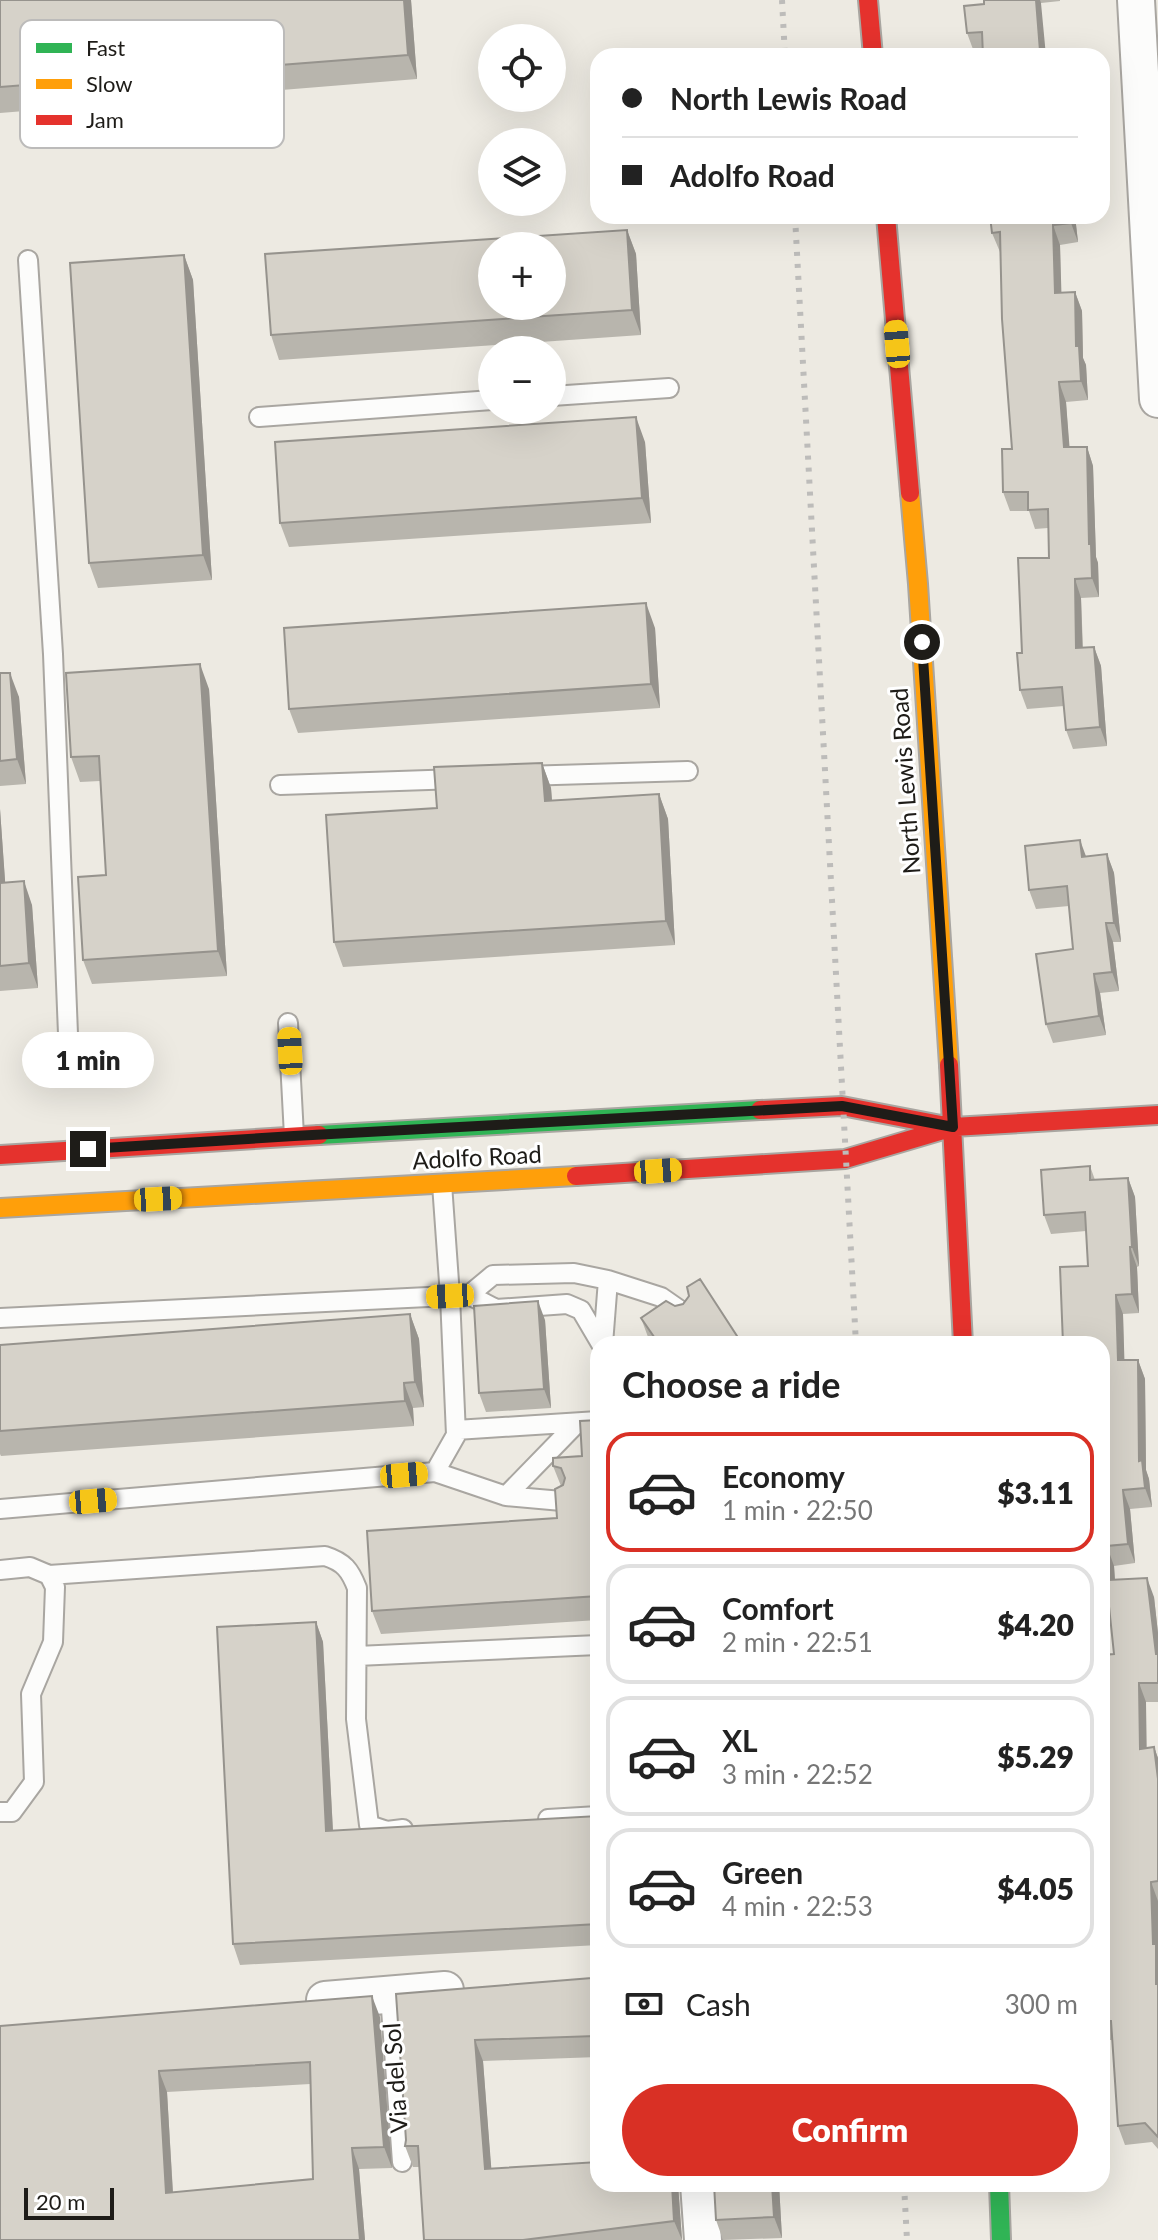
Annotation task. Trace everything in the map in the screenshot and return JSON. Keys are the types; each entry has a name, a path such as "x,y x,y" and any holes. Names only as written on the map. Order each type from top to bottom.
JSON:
{"main road":[{"path":"868,0 872,48"},
{"name":"North Lewis Road","path":"887,224 918,584 953,1127 963,1336"},
{"name":"Adolfo Road","path":"0,1155 842,1106 953,1127"},
{"name":"Adolfo Road","path":"0,1208 845,1159 953,1127 1158,1115"},
{"path":"999,2192 1001,2240"}],"street":[{"path":"1136,0 1151,152 1158,399"},
{"name":"Via del Sol","path":"297,2002 479,1988"},
{"path":"700,2192 703,2240"}],"lane":[{"path":"28,260 53,654 68,1034"},
{"path":"566,395 669,388"},
{"path":"259,417 478,401"},
{"path":"500,777 688,771"},
{"path":"280,785 469,778"},
{"path":"288,1023 294,1136"},
{"path":"435,1472 456,1435 459,1296 442,1184"},
{"path":"459,1296 493,1275 574,1273 661,1297 684,1313"},
{"path":"603,1336 608,1280"},
{"path":"0,1318 459,1296 496,1309 567,1304 581,1310 597,1336"},
{"path":"456,1430 590,1422"},
{"path":"506,1496 577,1423"},
{"path":"0,1509 435,1472 506,1496 562,1501"},
{"path":"0,1570 30,1567 49,1575 325,1556 340,1561 351,1572 357,1588 356,1719 369,1825 387,1831 417,1828"},
{"path":"0,1812 12,1812 34,1782 31,1694 53,1642 55,1587 49,1575"},
{"path":"357,1656 590,1645"},
{"path":"523,1821 590,1817"},
{"name":"Via del Sol","path":"390,1995 402,2162"}],"building":[{"path":"0,0 404,0 408,55 284,65 284,20 20,20 20,85 0,87"},
{"path":"984,0 1036,0 1040,48 983,48 982,32 967,33 964,6 984,4"},
{"path":"991,224 1062,224 1053,225 1055,293 1075,292 1076,346 1079,346 1081,381 1059,382 1064,447 1087,447 1091,544 1092,578 1075,579 1076,648 1094,647 1100,727 1066,730 1062,687 1020,690 1017,653 1022,653 1018,558 1049,558 1048,509 1028,510 1028,492 1003,492 1002,449 1012,449 1002,319 1000,232 992,233"},
{"path":"627,230 632,310 566,315 566,234"},
{"path":"478,240 478,320 488,320 271,335 265,254"},
{"path":"184,255 203,555 89,563 70,263"},
{"path":"636,417 642,498 280,523 275,442"},
{"path":"646,603 651,684 289,709 284,628"},
{"path":"200,664 218,951 83,960 78,877 106,875 99,756 71,757 66,673"},
{"path":"0,673 10,673 17,759 0,761"},
{"path":"542,763 545,801 659,794 666,921 334,942 326,815 437,808 434,767"},
{"path":"1080,840 1082,857 1107,854 1114,923 1106,923 1112,972 1094,974 1099,1016 1046,1024 1036,954 1073,949 1067,886 1029,890 1025,846"},
{"path":"24,881 29,963 0,966 0,883"},
{"path":"1090,1166 1090,1180 1128,1178 1132,1294 1116,1295 1118,1360 1138,1360 1139,1461 1142,1460 1145,1488 1123,1490 1128,1544 1110,1546 1110,1336 1063,1336 1060,1267 1088,1266 1085,1212 1044,1215 1041,1170"},
{"path":"700,1279 737,1336 653,1336 641,1318 666,1301 675,1306 683,1304 689,1296 687,1287"},
{"path":"538,1301 544,1389 479,1393 474,1306"},
{"path":"410,1314 415,1382 404,1383 405,1401 0,1431 0,1345"},
{"path":"590,1420 590,1597 372,1611 367,1531 557,1518 555,1489 563,1485 565,1478 561,1468 553,1466 553,1458 582,1456 580,1421"},
{"path":"1147,1578 1158,1654 1158,1683 1139,1683 1140,1749 1154,1747 1158,1779 1158,1881 1151,1882 1158,1984 1158,2137 1145,2123 1118,2126 1110,2021 1110,1654 1114,1654 1110,1580"},
{"path":"316,1622 326,1831 590,1816 590,1924 233,1944 217,1627"},
{"path":"590,1978 590,2036 475,2040 485,2169 590,2162 590,2192 672,2192 674,2221 523,2240 424,2240 418,2146 405,2146 396,1994"},
{"path":"372,1996 384,2147 352,2148 360,2240 0,2240 0,2026","holes":["310,2062 313,2179 166,2193 159,2071"]},
{"path":"714,2192 772,2192 774,2217 716,2220"}],"railway":[{"path":"782,0 785,48"},
{"path":"795,224 856,1336"},
{"path":"904,2192 907,2240"}],"traffic: fast":[{"path":"319,1135 760,1110"},
{"path":"999,2192 1001,2240"}],"traffic: slow":[{"path":"910,493 949,1065"},
{"path":"0,1208 576,1176"}],"traffic: jam":[{"path":"868,0 872,48"},
{"path":"887,224 910,493"},
{"path":"949,1065 963,1336"},
{"path":"760,1110 842,1106 946,1126"},
{"path":"576,1176 845,1159 953,1127 1158,1115"},
{"path":"0,1155 319,1135"}],"route":[{"path":"88,1149 842,1106 953,1127 922,642"}]}
